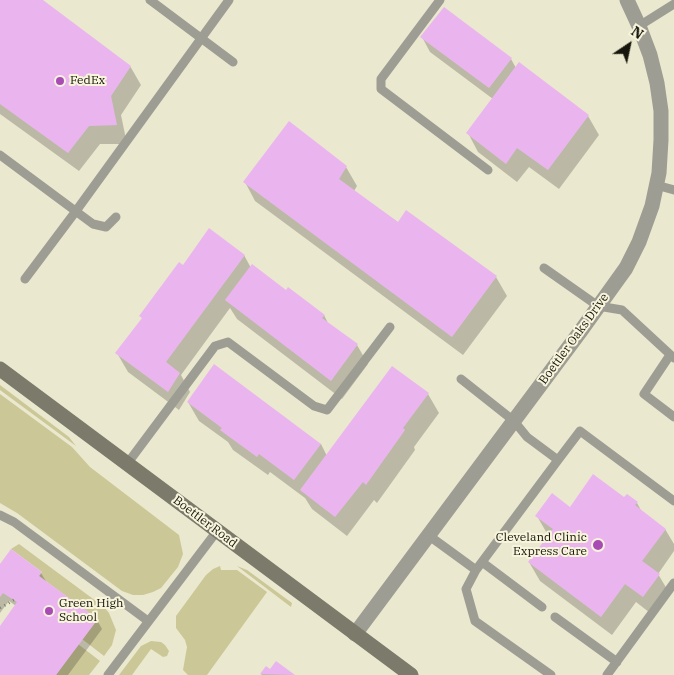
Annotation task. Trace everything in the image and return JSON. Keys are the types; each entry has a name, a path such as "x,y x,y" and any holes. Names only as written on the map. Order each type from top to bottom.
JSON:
{"street":[{"name":"Boettler Oaks Drive","path":"355,634 626,268 639,242 652,206 656,185 661,140 661,111 650,55 640,26 627,0"},
{"name":"Boettler Road","path":"0,369 411,675"}],"lane":[{"path":"150,0 233,62"},
{"path":"25,279 230,0"},
{"path":"440,0 381,79 381,89 488,170"},
{"path":"640,26 674,4"},
{"path":"0,155 93,224 106,227 116,217"},
{"path":"656,185 674,190"},
{"path":"544,268 598,306 622,310 672,356 644,394 674,417"},
{"path":"127,464 215,346 228,342 314,406 327,410 390,327"},
{"path":"461,379 514,420 527,437 558,460"},
{"path":"551,675 475,621 466,589 479,566 580,431 674,501"},
{"path":"0,515 14,522 148,621"},
{"path":"108,675 217,531"},
{"path":"428,535 542,607"},
{"path":"607,675 674,583"},
{"path":"555,617 616,662"}],"path":[{"path":"0,608 14,600"}],"shaded area":[{"path":"0,385 69,437 76,446 0,390"},
{"path":"0,394 72,447 90,467 179,535 183,554 178,567 161,588 143,595 133,595 122,591 17,513 0,503"},
{"path":"19,544 104,607 109,613 116,630 112,645 104,656 82,639 97,619 39,576 42,572 11,549"},
{"path":"220,566 221,570 237,570 267,592 207,675 188,675 183,670 187,647 185,640 176,628 176,616 206,575"},
{"path":"237,566 247,570 292,603 291,607"},
{"path":"151,641 161,642 165,645 169,651 167,656 163,657 151,649 132,675 119,675 141,646"},
{"path":"78,644 100,661 89,675 56,675"}],"building":[{"name":"FedEx","path":"0,0 43,0 131,66 111,96 117,125 89,126 68,153 0,104"},
{"path":"444,7 512,58 489,88 420,37"},
{"path":"519,62 589,115 548,170 517,148 506,164 466,133"},
{"path":"289,121 347,166 339,179 398,222 406,210 497,276 452,337 243,182"},
{"path":"209,228 245,255 166,362 180,373 168,392 115,353 142,318 139,316 179,262 183,265"},
{"path":"252,264 286,290 288,287 325,315 322,318 358,344 331,381 225,300"},
{"path":"214,364 321,444 294,480 259,454 257,457 220,430 222,428 187,402"},
{"path":"392,366 429,393 403,428 405,430 366,485 363,482 335,517 300,490"},
{"name":"Cleveland Clinic Express Care","path":"593,474 624,497 627,494 638,502 635,505 666,529 642,561 660,574 643,597 625,584 601,617 528,562 553,529 535,516 552,493 570,507"},
{"name":"Green High School","path":"11,549 42,572 39,576 98,619 56,675 0,675 0,626 17,602 3,593 0,597 0,564"},
{"path":"276,661 295,675 260,674 266,666 270,669"}],"place":[{"name":"FedEx","path":"60,81"},
{"name":"Cleveland Clinic Express Care","path":"598,545"},
{"name":"Green High School","path":"49,611"}]}
